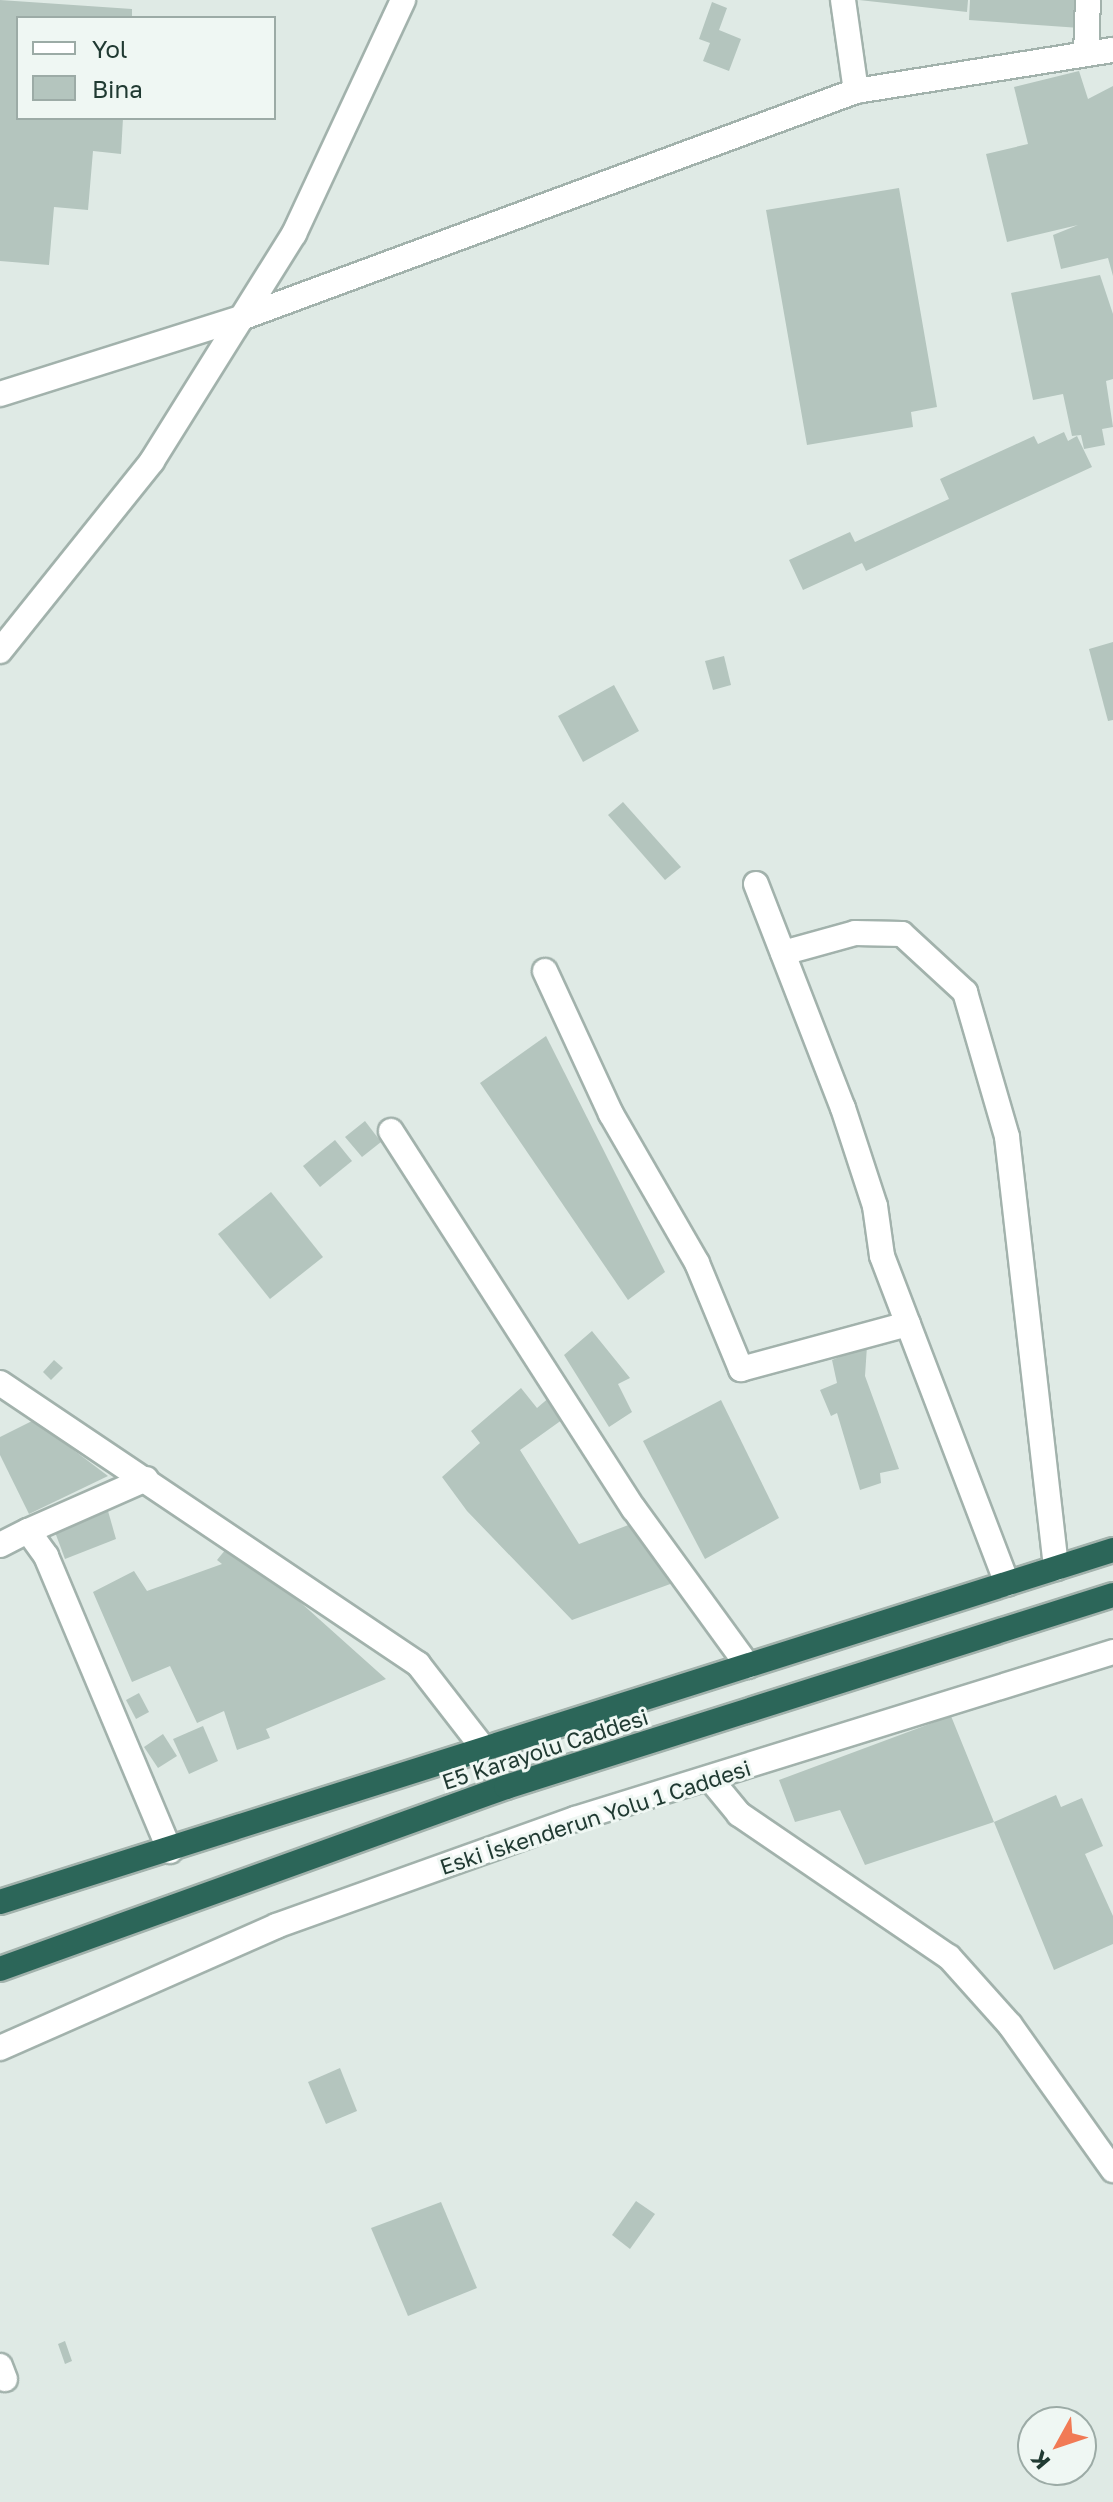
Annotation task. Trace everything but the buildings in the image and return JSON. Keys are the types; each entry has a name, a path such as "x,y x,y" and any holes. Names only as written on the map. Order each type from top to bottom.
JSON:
{"highway":[{"name":"E5 Karayolu Caddesi","path":"0,1902 170,1851 1113,1550"},
{"name":"E5 Karayolu Caddesi","path":"0,1969 506,1787 1113,1595"}],"street":[{"path":"0,651 144,473 294,234 403,0"},
{"path":"843,0 856,91"},
{"path":"1086,54 1088,0"},
{"path":"0,394 241,318 856,91 1113,50"},
{"path":"756,884 843,1108 908,1324 1007,1584"},
{"path":"783,953 855,933 902,934 965,992 1007,1137 1056,1568"},
{"path":"545,971 611,1114 697,1263 741,1369 908,1324"},
{"path":"391,1131 634,1509 748,1666"},
{"path":"0,1383 418,1664 484,1749"},
{"path":"0,1545 146,1479"},
{"path":"28,1531 46,1556 170,1851"},
{"name":"Eski İskenderun Yolu 1 Caddesi","path":"0,2048 276,1926 575,1819 711,1780 1113,1652"},
{"path":"711,1780 739,1814 949,1957 1010,2025 1113,2170"}]}
